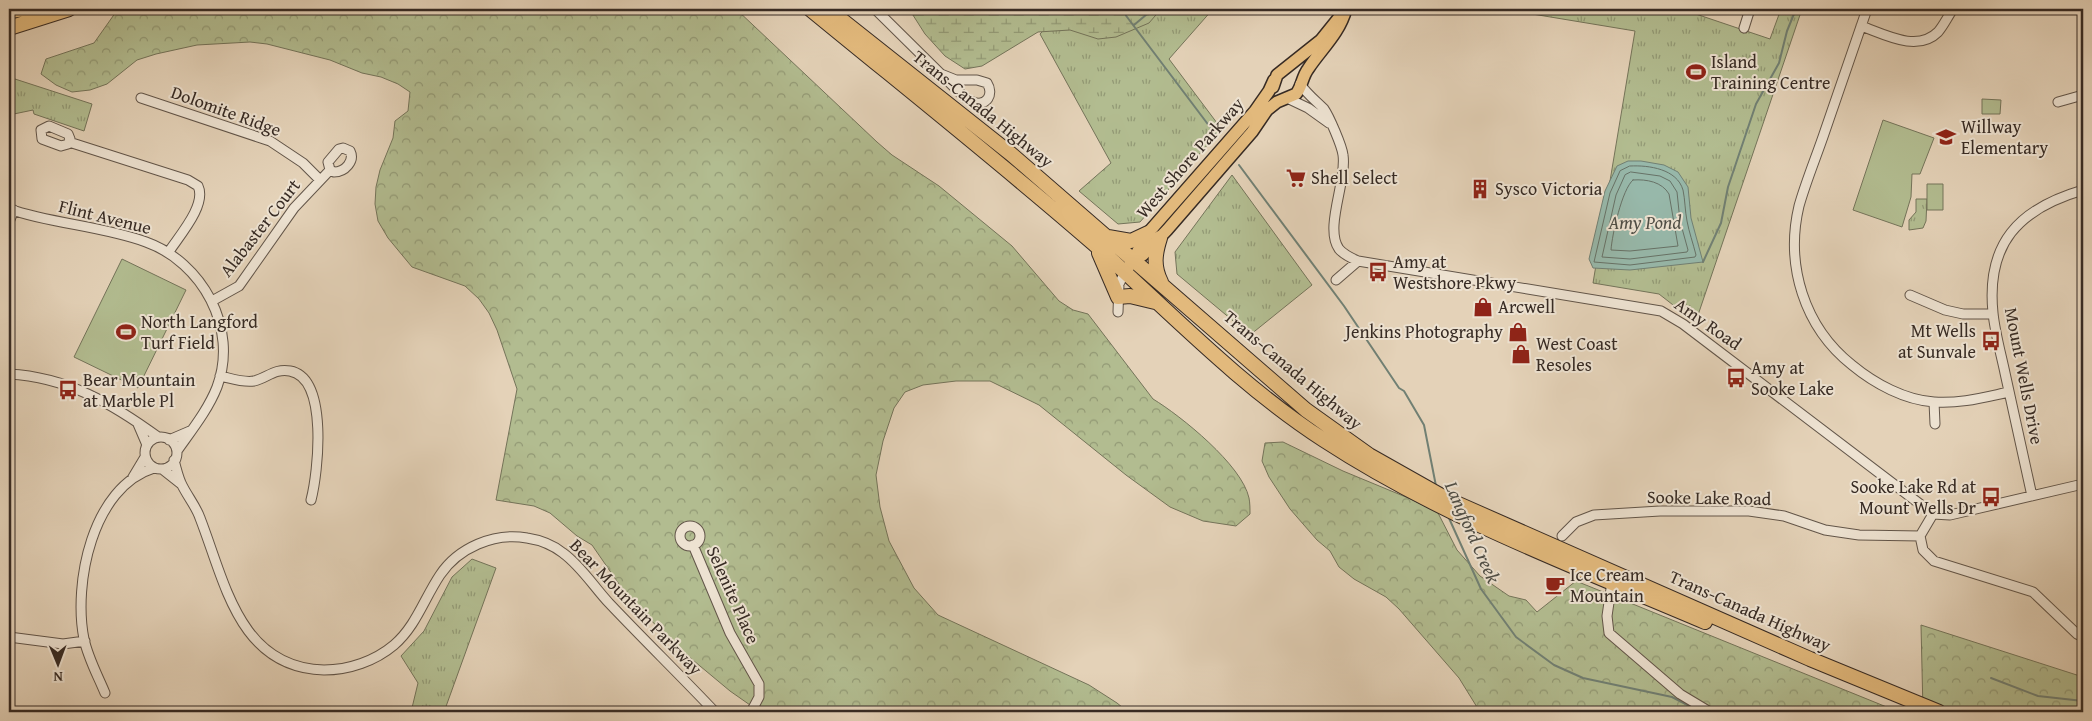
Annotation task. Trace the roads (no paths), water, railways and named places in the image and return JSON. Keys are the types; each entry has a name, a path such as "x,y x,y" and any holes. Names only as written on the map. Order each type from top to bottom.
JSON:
{"highway":[{"path":"9,11 24,9"},
{"path":"9,28 68,9"},
{"name":"Trans-Canada Highway","path":"810,9 951,124 1092,243 1269,400 1289,416 1352,458 1462,518 1919,712"},
{"name":"Trans-Canada Highway","path":"828,9 958,111 1333,431 1406,478 1447,499 1801,655 1938,712"},
{"path":"1106,236 1126,241 1154,235 1156,273 1162,284"},
{"path":"1092,243 1105,264 1118,297 1130,296 1158,303"},
{"path":"1125,272 1148,285 1221,344 1241,354"},
{"path":"1447,499 1486,521 1605,574 1612,582"}],"main road":[{"name":"West Shore Parkway","path":"1154,235 1282,75 1321,40 1346,9"},
{"name":"West Shore Parkway","path":"1125,272 1134,260 1137,250 1154,235 1264,114 1272,106 1291,100 1296,94 1308,68 1331,42 1342,24 1346,9"},
{"path":"1291,100 1274,92 1273,86 1282,75 1298,78 1300,84"}],"street":[{"path":"876,9 940,74 972,102 983,102 990,97 988,83 977,80 956,80 940,74"},
{"path":"1744,28 1750,9"},
{"path":"1867,9 1799,206 1794,242 1797,280 1814,323 1841,357 1865,375 1895,392 1934,402 1969,401 2009,392"},
{"path":"1861,26 1906,42 1924,42 1937,32 1953,9"},
{"name":"Amy Road","path":"1300,84 1309,96 1325,110 1340,142 1343,155 1334,239 1341,251 1358,261 1661,311 1684,324 1933,514"},
{"path":"2058,102 2083,95"},
{"name":"Dolomite Ridge","path":"141,98 270,142 303,163 320,180"},
{"name":"Amy Road","path":"1291,100 1308,108 1330,124"},
{"path":"70,142 188,180 198,186 201,196 198,206 168,253"},
{"name":"Alabaster Court","path":"212,301 239,286 294,208 330,170"},
{"name":"Mount Wells Drive","path":"2032,496 1993,314 1992,278 2002,246 2016,225 2033,211 2083,190"},
{"path":"9,222 12,210"},
{"name":"Flint Avenue","path":"12,210 133,238 168,253 193,273 212,301 222,337 223,347 220,376 205,409 190,430 176,456"},
{"path":"1336,280 1358,261"},
{"path":"1118,312 1119,284 1125,272"},
{"path":"1910,295 1945,310 1963,314 1993,314"},
{"path":"220,376 241,381 253,381 283,370 292,371 300,375 306,382 314,396 317,412 316,478 310,500"},
{"path":"9,374 41,378 74,387 105,401 158,437 169,440 174,445 176,456 172,464 134,477"},
{"path":"1934,402 1935,424"},
{"path":"105,693 85,641 81,593 87,554 95,532 107,509 134,477 145,458 147,445 138,424"},
{"name":"Flint Avenue","path":"169,440 190,430"},
{"path":"147,445 158,437"},
{"name":"Bear Mountain Parkway","path":"176,456 181,484 197,509 239,618 256,642 267,652 284,661 305,668 331,670 358,665 372,660 393,646 409,629 440,575 459,555 485,541 517,536 542,541 558,549 571,559 600,594 715,712"},
{"path":"145,458 158,469"},
{"name":"Bear Mountain Parkway","path":"158,469 181,484"},
{"path":"2083,484 1945,516 1933,514 1920,536 1923,550 1934,562 2033,592 2077,634 2083,637"},
{"name":"Sooke Lake Road","path":"1562,536 1576,522 1594,515 1660,511 1749,511 1784,516 1825,530 1859,535 1920,536"},
{"name":"Selenite Place","path":"693,545 733,641 759,684 759,696 751,712"},
{"path":"1612,582 1607,616 1609,633 1680,694 1710,712"},
{"path":"9,637 63,644 85,641"}],"water":[{"name":"Amy Pond","path":"1628,161 1664,165 1678,172 1688,187 1691,218 1703,262 1630,270 1593,268 1589,259 1605,191 1617,166"}],"waterway":[{"name":"Langford Creek","path":"1121,9 1216,135"},
{"path":"1134,25 1153,9"},
{"path":"1703,262 1721,223 1728,187 1756,104 1779,63 1787,31 1796,9"},
{"name":"Langford Creek","path":"1239,165 1344,306 1399,388 1404,391 1424,425 1436,486"},
{"name":"Langford Creek","path":"1448,516 1481,589 1516,637 1554,665 1583,678 1672,697 1701,712"},
{"path":"1991,678 2038,696 2083,701"},
{"name":"Langford Creek","path":"1786,712 1802,710 1813,712"}],"place":[{"name":"Island Training Centre","path":"1696,72"},
{"name":"Willway Elementary","path":"1946,137"},
{"name":"Shell Select","path":"1296,178"},
{"name":"Sysco Victoria","path":"1480,189"},
{"name":"Amy at Westshore Pkwy","path":"1378,272"},
{"name":"Arcwell","path":"1483,307"},
{"name":"North Langford Turf Field","path":"126,332"},
{"name":"Jenkins Photography","path":"1518,332"},
{"name":"Mt Wells at Sunvale","path":"1991,341"},
{"name":"West Coast Resoles","path":"1521,354"},
{"name":"Amy at Sooke Lake","path":"1736,378"},
{"name":"Bear Mountain at Marble Pl","path":"68,390"},
{"name":"Sooke Lake Rd at Mount Wells Dr","path":"1991,497"},
{"name":"Ice Cream Mountain","path":"1555,585"}]}
